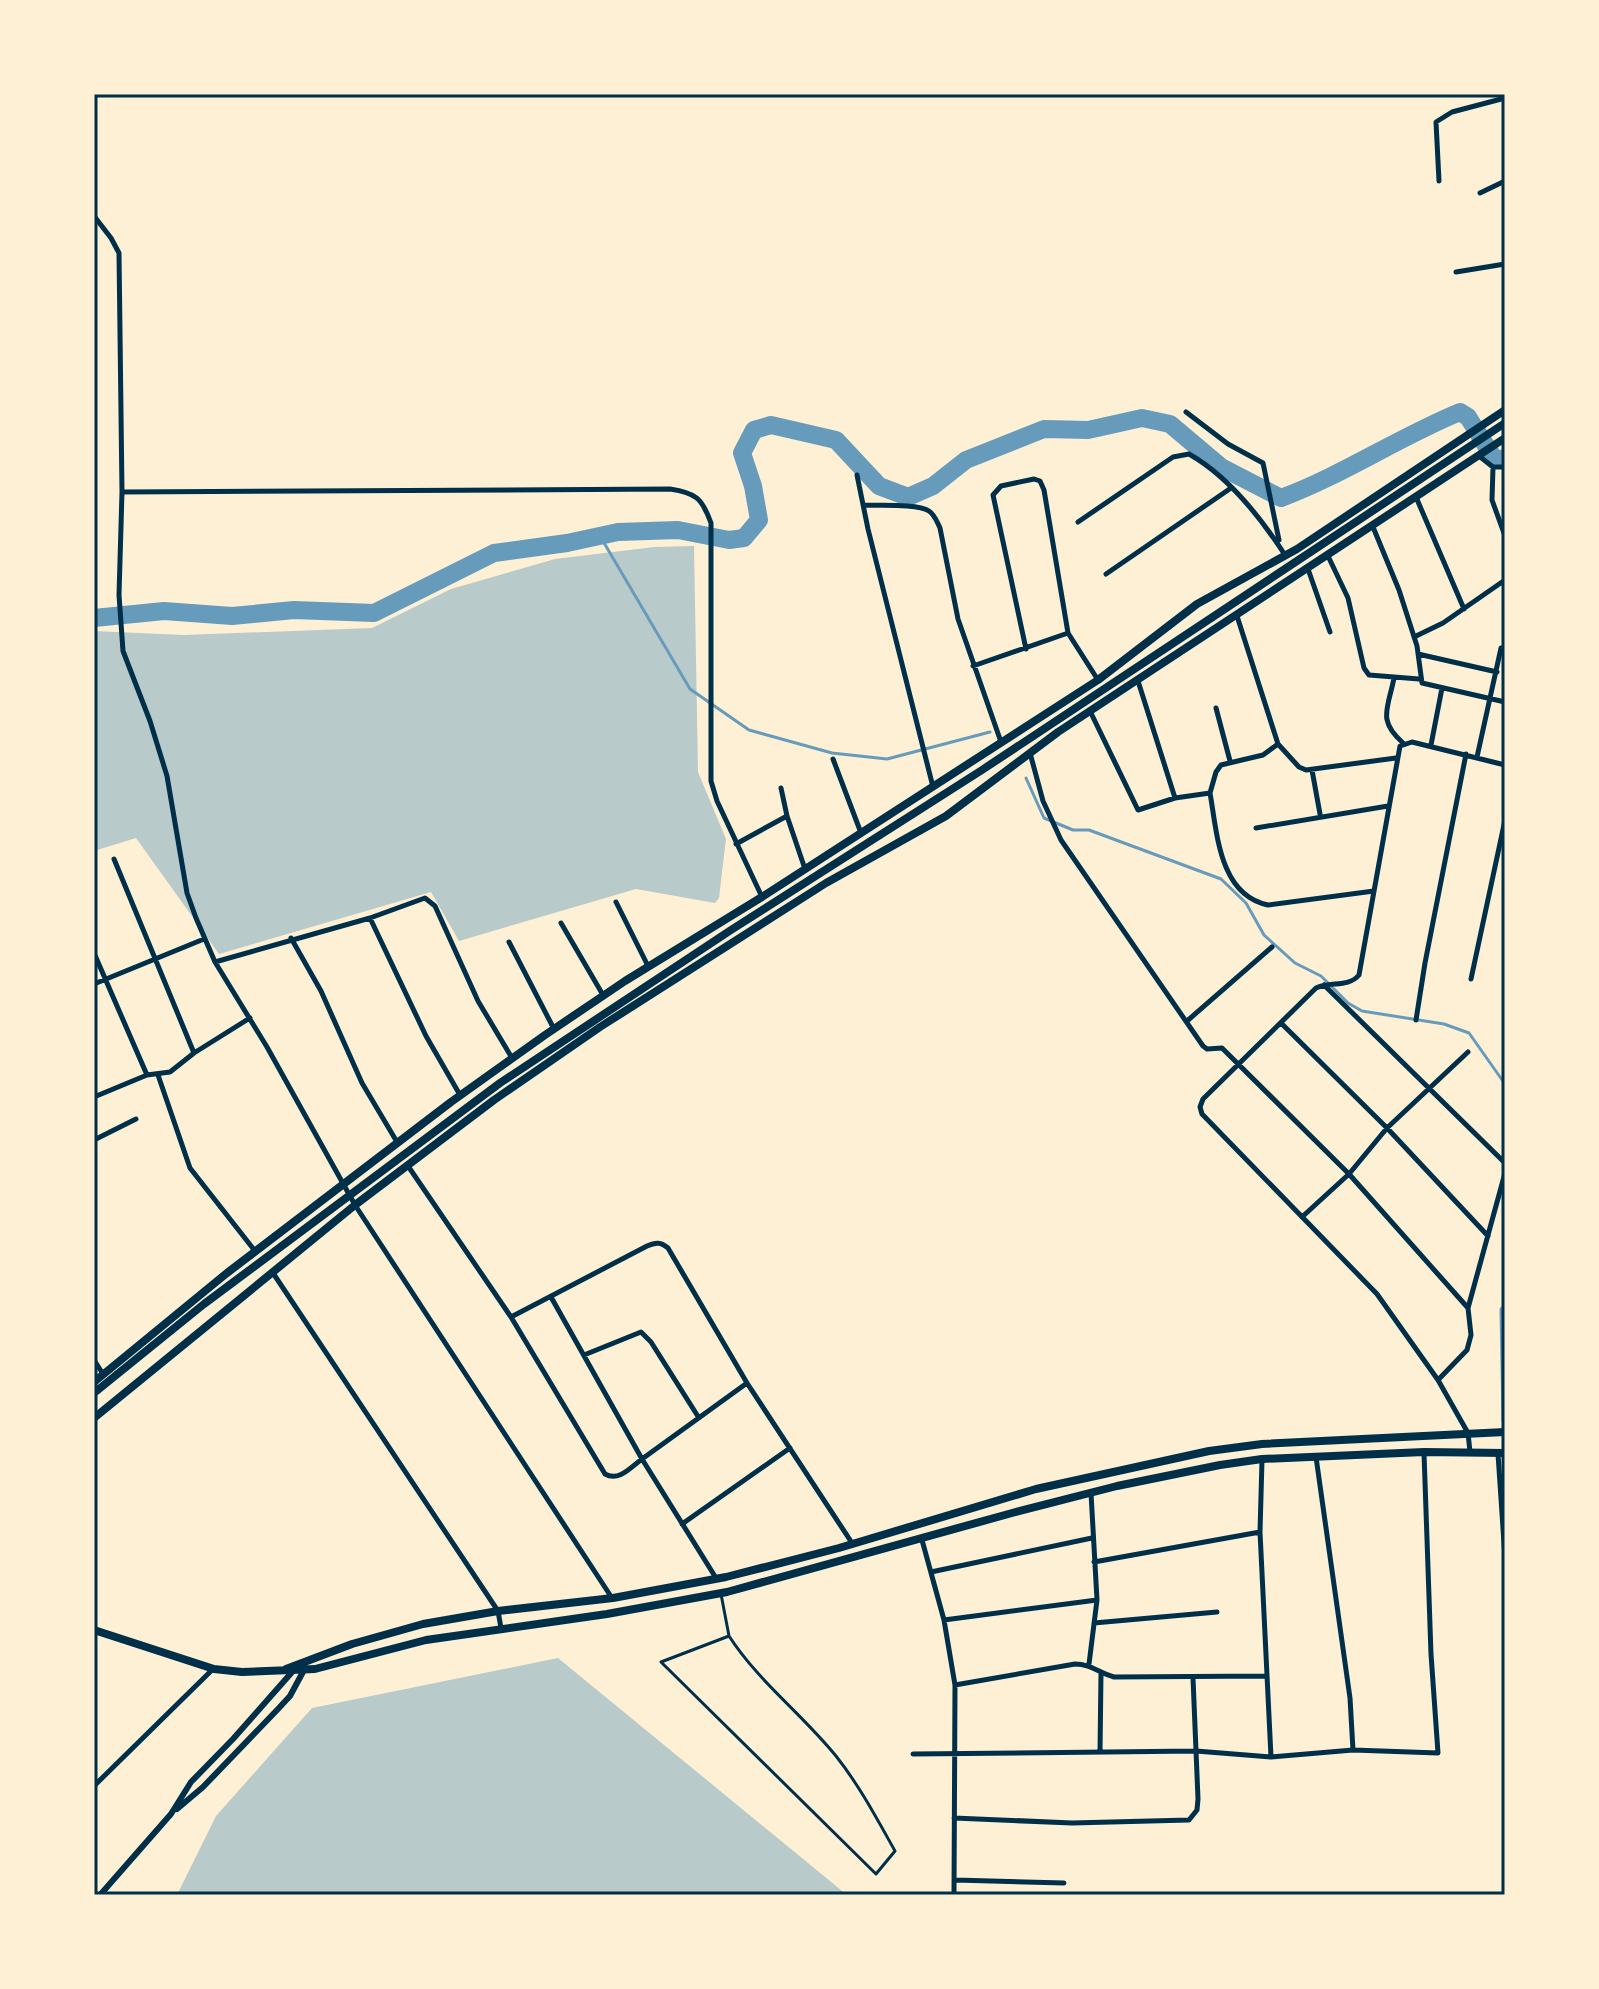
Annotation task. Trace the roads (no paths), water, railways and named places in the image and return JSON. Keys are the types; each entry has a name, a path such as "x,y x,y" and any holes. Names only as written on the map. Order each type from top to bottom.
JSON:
{"main road":[{"path":"94,1382 255,1251 397,1142 603,995 762,897 1098,680 1197,604 1286,556 1505,410"},
{"path":"94,1393 204,1304 500,1083 982,770 1505,423"},
{"path":"94,1418 355,1205 494,1100 600,1027 826,883 926,828 1090,711 1505,438"},
{"path":"281,1671 352,1644 423,1624 498,1611 613,1598 721,1578 853,1544 1036,1489 1209,1451 1262,1444 1505,1432"},
{"path":"1262,1444 1262,1459"},
{"path":"94,1630 214,1669 242,1672 315,1669 426,1640 724,1593 1091,1493 1262,1459 1424,1452 1502,1453"},
{"path":"917,1524 922,1540"},
{"path":"721,1578 724,1593"}],"street":[{"path":"1439,181 1436,122 1452,112 1505,98"},
{"path":"1480,193 1505,181"},
{"path":"94,216 119,253 122,492 119,595 123,651 167,776 187,893 204,939 355,1205 613,1598"},
{"path":"1456,272 1505,264"},
{"path":"1186,412 1228,444 1264,466 1280,546"},
{"path":"1078,522 1181,454 1189,454 1262,518 1286,556"},
{"path":"1479,456 1493,467 1505,467"},
{"path":"1493,467 1492,500 1505,536"},
{"path":"857,475 933,787"},
{"path":"1026,649 993,495 1001,486 1034,479 1043,485 1068,633 1098,680"},
{"path":"1106,574 1231,488"},
{"path":"122,492 670,489 687,492 704,503 711,523 711,781 717,801 762,897"},
{"path":"1416,497 1464,609"},
{"path":"863,505 917,507 928,510 935,517 940,528 958,619 1001,742"},
{"path":"1373,527 1414,637 1419,679 1426,686 1505,702"},
{"path":"1328,556 1348,598 1364,668 1369,675 1419,679"},
{"path":"1308,569 1330,632"},
{"path":"1414,637 1443,623 1505,580"},
{"path":"1237,616 1278,744 1299,767 1312,770 1396,758"},
{"path":"973,666 1068,633"},
{"path":"1477,757 1501,648"},
{"path":"1418,654 1497,672"},
{"path":"1394,678 1385,720 1387,727 1403,743"},
{"path":"1138,681 1175,798"},
{"path":"1431,745 1442,688"},
{"path":"1216,708 1230,761"},
{"path":"1090,711 1138,810 1175,798 1210,793"},
{"path":"1470,1452 1468,1433 1438,1380 1377,1294 1202,1114 1200,1107 1203,1099 1316,988 1323,984 1354,981 1359,975 1400,746 1412,742 1431,745 1505,765"},
{"path":"1278,744 1263,755 1221,765 1216,772 1210,793 1225,868 1235,883 1254,900 1268,905 1374,891"},
{"path":"1030,753 1049,814 1061,840 1203,1046 1207,1049 1222,1048 1349,1174 1468,1308"},
{"path":"1416,1020 1466,754"},
{"path":"833,759 861,833"},
{"path":"1312,770 1320,814"},
{"path":"781,788 805,869"},
{"path":"1256,828 1388,806"},
{"path":"736,844 787,816"},
{"path":"1471,979 1505,820"},
{"path":"114,859 194,1053"},
{"path":"215,962 370,918 419,899 431,901 478,1001 512,1058"},
{"path":"616,902 648,966"},
{"path":"370,918 426,1036 460,1095"},
{"path":"561,923 603,995"},
{"path":"291,938 321,991 362,1083 397,1142"},
{"path":"94,984 204,939"},
{"path":"509,942 554,1029"},
{"path":"1187,1021 1272,947"},
{"path":"94,953 147,1075"},
{"path":"1323,984 1505,1163"},
{"path":"95,1095 147,1075 170,1072 250,1018"},
{"path":"1281,1023 1387,1128 1488,1236"},
{"path":"1302,1217 1349,1174 1387,1128 1468,1052"},
{"path":"158,1075 190,1168 255,1251"},
{"path":"94,1140 136,1119"},
{"path":"407,1165 511,1317 605,1474 611,1478 617,1477 747,1383"},
{"path":"1438,1380 1467,1350 1471,1335 1468,1308 1505,1173"},
{"path":"511,1317 647,1246 663,1244 747,1383 853,1544"},
{"path":"273,1273 498,1611 501,1629"},
{"path":"551,1297 642,1459 682,1524 721,1578"},
{"path":"584,1355 636,1332 646,1335 699,1418"},
{"path":"94,1360 104,1374"},
{"path":"682,1524 790,1448"},
{"path":"913,1754 1196,1751 1271,1757 1353,1750 1438,1753 1424,1452"},
{"path":"1502,1453 1505,1558"},
{"path":"1315,1457 1350,1698 1353,1750"},
{"path":"1262,1459 1260,1532 1271,1757"},
{"path":"1089,1664 1097,1600 1091,1493"},
{"path":"1094,1562 1260,1532"},
{"path":"931,1572 1092,1538"},
{"path":"922,1540 944,1620 955,1685 954,1895"},
{"path":"944,1620 1097,1600"},
{"path":"1094,1623 1217,1612"},
{"path":"955,1685 1075,1664 1089,1664 1101,1673 1114,1677 1267,1676"},
{"path":"94,1786 214,1669"},
{"path":"171,1814 191,1782 293,1670"},
{"path":"100,1895 171,1814 203,1787 290,1696 304,1670"},
{"path":"1100,1752 1101,1673"},
{"path":"954,1818 1072,1823 1189,1820 1197,1810 1193,1678"},
{"path":"955,1880 1064,1883"}],"lane":[{"path":"724,1593 729,1636 745,1661 835,1755 857,1785 895,1851 876,1874 661,1662 729,1636"}],"waterway":[{"path":"94,618 164,611 232,616 294,610 374,613 494,553 618,532 678,530 729,540 744,538 759,520 753,486 742,453 754,430 771,425 836,440 879,486 908,497 933,486 966,460 1044,429 1088,430 1142,418 1170,424 1221,467 1281,498 1460,412 1468,417 1495,460 1505,458"},
{"path":"600,536 690,689 749,730 832,753 887,759 990,732"},
{"path":"1026,778 1044,818 1073,830 1089,830 1221,879 1246,903 1264,935 1295,963 1321,976 1348,1003 1362,1011 1444,1024 1469,1033 1505,1084"},
{"path":"1503,1421 1501,1309 1505,1305"}]}
